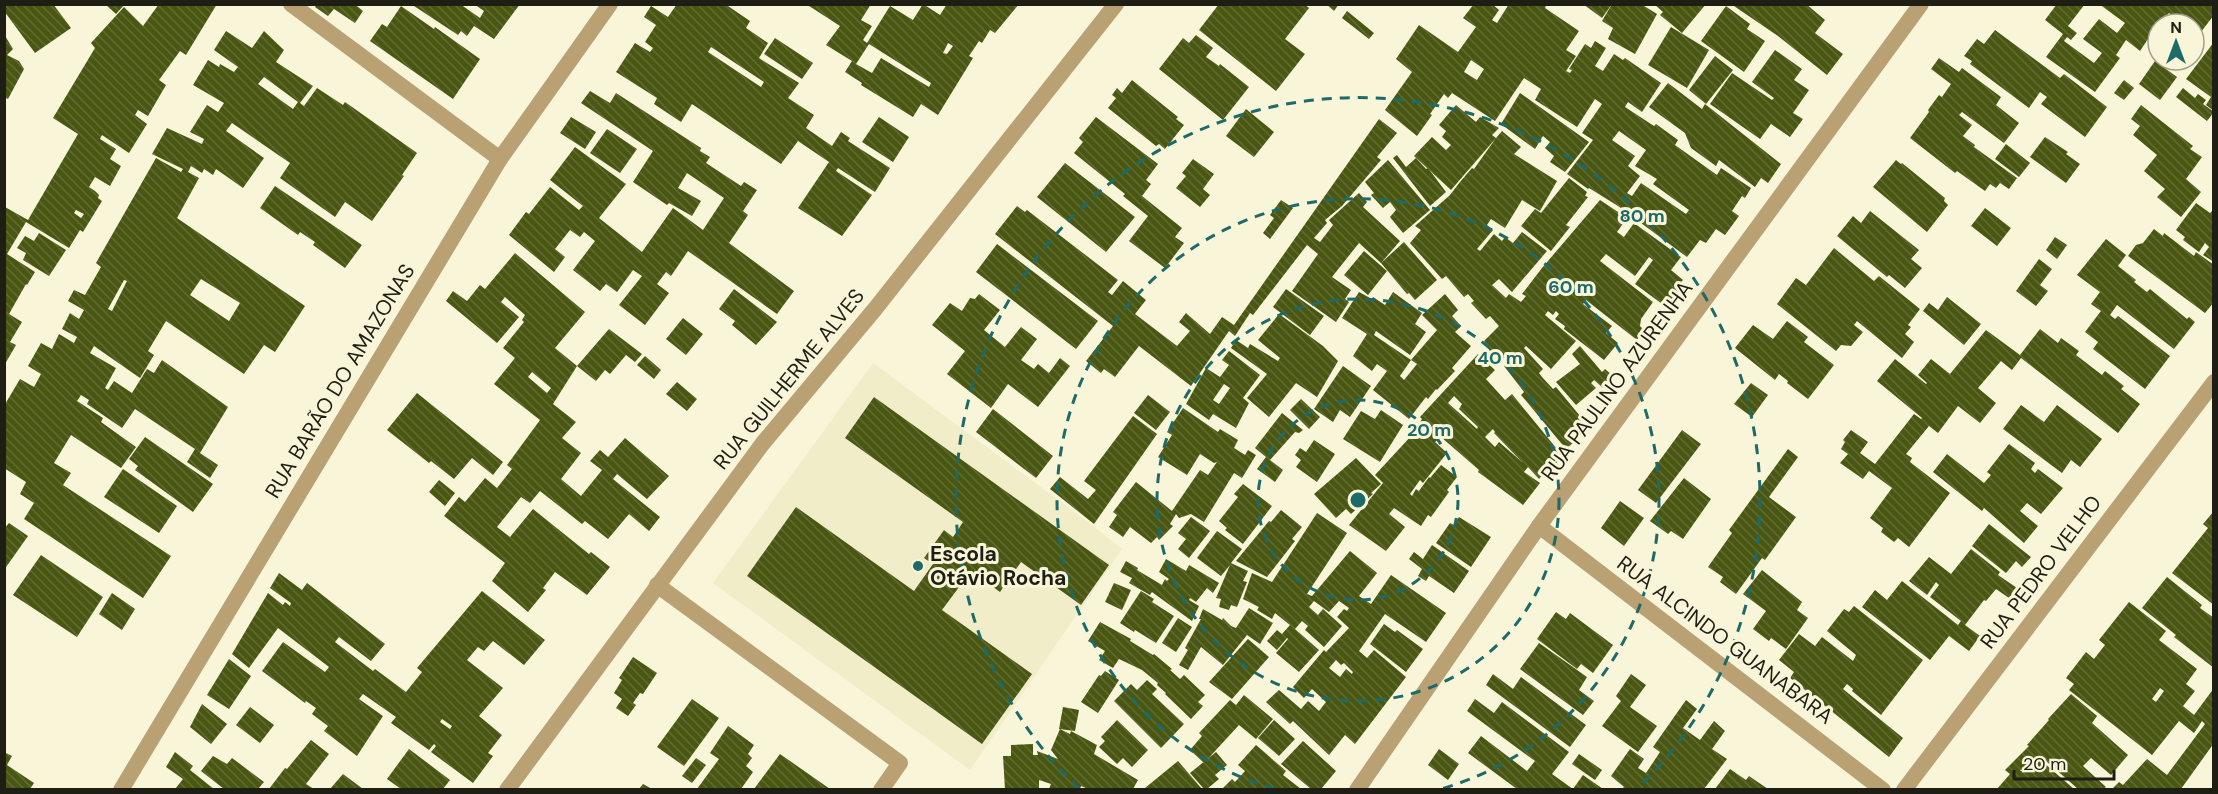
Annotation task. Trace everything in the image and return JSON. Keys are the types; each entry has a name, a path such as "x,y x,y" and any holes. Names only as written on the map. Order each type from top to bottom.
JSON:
{"street":[{"path":"291,4 500,159"},
{"name":"RUA BARÃO DO AMAZONAS","path":"121,789 500,159 610,4"},
{"name":"RUA GUILHERME ALVES","path":"507,789 763,443 875,309 1116,4"},
{"name":"RUA PAULINO AZURENHA","path":"1357,789 1539,526 1921,4"},
{"name":"RUA PEDRO VELHO","path":"1904,789 2214,382"},
{"name":"RUA ALCINDO GUANABARA","path":"1539,526 1883,789"},
{"path":"657,585 900,763 881,789"}],"shaded area":[{"name":"Escola Otávio Rocha","path":"873,363 1122,549 970,770 713,583"}],"building":[{"path":"4,4 53,4 71,28 35,53 4,11"},
{"path":"105,4 125,4 116,14"},
{"path":"159,4 217,4 186,55 180,51 159,80 166,85 148,116 138,110 135,115 147,124 129,153 102,135 100,139 116,149 110,159 121,166 110,186 95,177 89,187 99,195 98,198 102,201 83,232 80,230 69,248 26,222 7,254 35,272 9,314 22,322 10,342 16,345 5,364 5,207 28,220 78,134 53,118 95,48 91,43 124,7 143,26","holes":["76,210 84,214 81,218 74,213"]},
{"path":"317,4 358,4 357,6 363,11 355,23 334,9 328,16 315,7"},
{"path":"411,4 460,4 480,18 484,11 474,4 520,4 494,39 474,26 467,36 461,31 458,35"},
{"path":"677,4 725,4 750,21 746,28 768,43 759,58 799,83 788,98 814,115 806,128 832,146 841,132 850,138 848,141 890,168 875,192 838,168 836,171 872,195 842,236 798,208 829,162 798,141 781,164 692,104 681,122 654,104 657,98 616,72 635,43 650,52 653,48 645,42 656,25 644,17 651,6 668,17","holes":["711,47 764,82 761,87 708,52"]},
{"path":"806,4 871,4 861,20 872,26 863,40 867,43 890,6 913,20 923,4 940,15 947,4 1019,4 995,33 990,30 982,43 979,41 969,56 973,58 938,115 921,104 913,117 861,85 862,83 845,72 852,61 826,45 840,26","holes":["948,43 953,46 947,54 943,53","869,44 931,83 929,87 881,58 872,73 856,64"]},
{"path":"1219,4 1304,4 1309,8 1285,39 1305,54 1276,91 1199,30"},
{"path":"1326,4 1339,4 1334,11"},
{"path":"1474,4 1492,4 1499,10 1492,20 1497,23 1509,4 1547,4 1545,8 1579,31 1566,50 1576,56 1566,71 1570,73 1572,70 1569,69 1585,44 1591,48 1595,41 1606,48 1595,66 1603,71 1614,54 1623,60 1625,58 1661,83 1642,112 1628,102 1625,107 1654,126 1656,124 1678,140 1675,145 1717,175 1721,168 1751,188 1745,198 1742,196 1732,211 1739,216 1725,235 1716,229 1706,243 1700,240 1687,257 1618,206 1567,174 1593,140 1582,133 1602,104 1595,99 1577,127 1535,100 1541,89 1524,78 1495,121 1452,93 1448,98 1444,94 1417,136 1385,110 1412,72 1396,59 1419,25 1458,52 1476,27 1463,18","holes":["1471,60 1484,69 1477,80 1464,72","1619,131 1646,150 1635,166 1657,179 1653,184 1689,210 1686,214 1641,183 1632,196 1627,193 1640,176 1628,166 1635,156 1612,140"]},
{"path":"1583,4 1612,4 1602,18"},
{"path":"1612,4 1641,4 1657,14 1635,54 1608,39 1613,28 1602,21"},
{"path":"1654,4 1706,4 1682,33 1660,15 1663,12"},
{"path":"1731,4 1806,4 1825,20 1815,33 1843,54 1827,75 1778,36"},
{"path":"2057,4 2085,4 2068,26 2077,33 2071,40 2067,37 2064,41 2094,63 2102,53 2083,39 2099,19 2117,33 2125,23 2099,4 2214,4 2214,15 2206,25 2206,12 2146,12 2146,42 2140,51 2126,40 2116,55 2120,58 2095,92 2046,57 2063,34 2045,20"},
{"path":"401,6 480,59 453,99 370,41 382,24 387,27"},
{"path":"1726,6 1750,24 1747,29 1765,41 1744,72 1701,41"},
{"path":"1347,11 1374,33 1369,39 1342,18"},
{"path":"1671,27 1709,50 1687,88 1648,65"},
{"path":"1995,30 2060,78 2064,74 2107,107 2085,137 2041,104 2047,97 2040,92 2029,108 1970,64 1972,61 1964,56 1977,39 1984,44"},
{"path":"226,31 252,48 264,31 284,50 276,62 313,86 300,103 304,106 317,88 343,105 345,102 417,153 402,175 404,176 372,221 345,202 335,217 280,178 290,163 232,123 226,131 264,158 243,188 216,169 213,175 204,169 202,173 191,166 188,172 199,178 177,218 305,306 275,352 264,345 244,374 166,321 148,351 154,355 140,378 94,346 90,353 116,368 105,388 108,390 114,381 132,393 147,369 154,373 162,360 228,407 200,453 218,465 210,478 187,462 195,449 135,409 122,428 87,404 89,400 81,395 77,401 103,418 101,422 136,447 121,468 71,435 54,463 71,473 63,485 171,556 143,598 24,519 34,503 20,494 26,482 4,468 4,406 20,379 34,387 41,374 28,366 41,343 52,349 59,334 74,343 77,337 62,329 70,313 79,319 84,310 68,301 74,290 85,295 101,267 96,263 156,158 181,172 183,169 152,154 167,128 202,144 204,139 190,132 207,105 218,112 224,103 193,85 208,60 234,72 238,67 214,50","holes":["264,77 298,102 293,109 258,84","201,279 240,303 229,321 190,295","124,280 127,281 112,311 108,309"]},
{"path":"4,34 13,49 7,55 19,61 24,69 8,99 4,97"},
{"path":"1196,35 1213,48 1206,57 1219,66 1220,64 1249,87 1223,120 1159,69 1183,38 1189,43"},
{"path":"775,38 813,63 802,79 764,54"},
{"path":"2214,42 2214,111 2206,105 2211,97 2186,79 2191,72 2206,72 2206,53"},
{"path":"1775,50 1802,69 1794,80 1809,90 1793,113 1803,119 1790,137 1771,124 1760,139 1710,104 1732,73 1772,100 1774,98 1752,82"},
{"path":"1715,56 1733,70 1706,104 1689,90"},
{"path":"1939,58 1959,72 1962,68 2001,97 1996,105 2019,123 2004,143 1962,112 1959,115 1972,125 1963,136 1975,145 1974,147 2017,178 2009,189 2000,183 1996,188 1990,184 1985,191 1957,171 1955,173 1910,138 1939,95 1942,97 1951,84 1931,69"},
{"path":"2147,72 2170,72 2177,77 2160,100 2139,84"},
{"path":"1132,80 1178,117 1176,119 1184,125 1165,149 1159,144 1156,146 1108,108 1116,98 1112,95 1117,88 1122,93"},
{"path":"2124,80 2134,88 2124,100 2114,93"},
{"path":"1668,83 1702,109 1705,104 1781,164 1768,183 1761,178 1755,187 1719,160 1716,166 1691,148 1685,133 1649,107"},
{"path":"2183,88 2195,98 2198,94 2206,100 2203,104 2214,112 2207,121 2176,97"},
{"path":"590,91 610,103 616,93 701,148 700,151 710,157 706,163 741,186 744,182 757,190 743,211 748,215 729,243 794,291 777,314 688,251 671,276 666,272 657,284 669,293 645,325 619,305 642,276 633,270 617,292 606,284 600,291 573,270 595,241 584,232 580,237 570,230 555,249 565,257 554,272 509,235 526,212 529,214 550,187 579,210 583,206 550,180 575,147 626,184 599,218 642,252 673,208 703,230 724,198 687,173 678,188 701,201 692,216 669,203 667,205 633,182 653,151 581,103"},
{"path":"1520,93 1589,142 1565,172 1550,162 1554,156 1545,148 1550,142 1543,136 1535,149 1501,124"},
{"path":"1456,105 1476,122 1480,117 1499,128 1492,135 1496,138 1451,190 1414,156 1432,137 1446,150 1451,145 1442,137 1446,131 1439,125"},
{"path":"2141,105 2193,146 2190,149 2202,157 2186,179 2201,192 2181,217 2157,197 2165,189 2144,171 2157,155 2133,135 2140,126 2131,119"},
{"path":"1246,109 1274,132 1254,157 1226,136"},
{"path":"571,117 596,132 585,149 560,133"},
{"path":"879,117 909,137 893,162 862,142"},
{"path":"1096,117 1158,164 1146,180 1151,184 1142,196 1182,228 1175,237 1184,243 1165,268 1129,241 1148,216 1123,196 1125,194 1074,153 1083,142 1079,138"},
{"path":"1379,119 1397,133 1377,157 1381,160 1342,206 1325,220 1327,223 1314,238 1320,242 1333,225 1329,220 1359,193 1367,202 1363,207 1400,241 1381,263 1359,243 1332,277 1351,290 1345,299 1349,302 1336,322 1292,291 1318,254 1307,245 1253,315 1250,313 1235,336 1229,331 1191,386 1139,346 1115,377 1104,369 1101,373 1086,361 1113,326 995,234 1017,206 1025,212 1027,210 1118,280 1108,292 1112,295 1123,281 1146,300 1135,314 1177,346 1190,331 1179,322 1186,313 1210,334 1222,317 1234,325"},
{"path":"607,129 637,149 620,173 590,153"},
{"path":"1502,131 1521,147 1514,154 1557,181 1540,211 1522,200 1505,228 1491,219 1487,225 1493,230 1477,249 1480,251 1494,234 1502,241 1505,237 1513,243 1522,232 1547,251 1512,292 1499,279 1492,285 1506,298 1509,294 1521,302 1526,296 1522,294 1542,268 1600,200 1627,218 1617,232 1624,237 1634,223 1681,257 1671,270 1683,280 1678,286 1683,290 1669,309 1635,284 1653,260 1649,257 1635,276 1606,254 1600,261 1653,302 1641,319 1640,326 1644,330 1637,340 1586,300 1583,304 1612,326 1606,333 1618,343 1604,360 1564,329 1565,326 1555,319 1559,314 1556,311 1553,315 1548,311 1545,315 1576,341 1551,369 1526,346 1524,348 1543,369 1539,373 1542,377 1553,389 1556,387 1590,428 1566,449 1521,395 1524,392 1504,366 1507,363 1500,354 1494,359 1484,341 1499,326 1490,316 1486,319 1471,303 1474,301 1468,294 1464,297 1446,276 1442,279 1410,243 1421,230 1415,226 1450,195 1472,168 1474,169"},
{"path":"2045,137 2068,152 2066,154 2080,164 2066,183 2030,157"},
{"path":"2006,144 2030,163 2019,177 1995,159"},
{"path":"1397,155 1406,167 1416,158 1426,169 1428,168 1446,192 1430,206 1393,158"},
{"path":"1193,159 1214,174 1203,189 1210,195 1200,207 1176,188 1186,176 1182,173"},
{"path":"1388,160 1430,210 1403,233 1390,217 1396,210 1390,202 1383,208 1371,195 1374,193 1365,182"},
{"path":"1896,160 1945,198 1944,201 1948,205 1927,232 1873,187"},
{"path":"1065,163 1135,217 1106,252 1037,197"},
{"path":"1569,178 1587,192 1585,196 1588,197 1566,225 1570,227 1551,251 1521,226 1535,209 1541,213"},
{"path":"275,186 362,245 345,268 313,245 315,242 300,232 298,235 260,208"},
{"path":"1281,200 1293,208 1270,239 1263,233 1274,218 1270,215"},
{"path":"2196,203 2210,213 2214,209 2214,262 2203,255 2209,247 2205,243 2199,252 2183,240 2185,237 2176,230"},
{"path":"1985,208 2011,228 1997,246 1971,226"},
{"path":"1870,211 1919,250 1911,259 1922,268 1905,288 1889,275 1887,277 1837,236 1853,216 1861,223"},
{"path":"2154,229 2163,236 2164,233 2194,256 2196,252 2214,265 2214,302 2205,313 2128,256 2136,245 2143,243"},
{"path":"39,233 66,250 49,276 23,260 26,253 17,248 25,236 34,241"},
{"path":"2055,237 2067,245 2057,259 2046,250"},
{"path":"2106,239 2126,255 2118,266 2136,280 2134,282 2147,292 2150,289 2187,319 2189,317 2195,322 2174,349 2117,305 2110,315 2115,319 2118,316 2170,356 2145,389 2093,349 2098,342 2085,332 2101,311 2091,304 2100,292 2077,275"},
{"path":"1404,242 1437,280 1415,300 1409,293 1407,294 1381,263"},
{"path":"997,244 1098,321 1076,349 976,272"},
{"path":"1834,248 1874,281 1879,276 1920,309 1908,325 1911,327 1905,334 1914,342 1902,358 1857,321 1854,325 1863,332 1851,346 1841,345 1836,351 1777,304 1796,278 1806,285"},
{"path":"1364,251 1387,271 1368,295 1344,275"},
{"path":"515,253 585,312 555,348 577,366 553,404 576,422 562,438 581,453 561,479 581,496 602,470 590,461 600,450 608,457 625,438 669,476 647,499 617,474 613,479 660,517 649,531 629,514 608,539 585,521 582,524 540,491 530,503 521,497 497,527 510,537 533,509 589,554 591,552 610,567 587,595 555,572 543,588 546,590 528,612 492,581 505,563 444,516 459,497 465,502 485,478 497,488 512,469 507,465 540,420 494,384 515,358 503,348 524,322 522,320 525,315 505,297 501,302 519,317 497,343 446,301 453,291 467,301 480,285 485,289","holes":["532,372 551,388 547,393 528,377"]},
{"path":"2039,259 2052,269 2040,285 2048,291 2036,306 2016,291"},
{"path":"734,289 777,322 756,345 732,325 735,321 719,309"},
{"path":"1286,289 1324,316 1310,335 1273,307"},
{"path":"1359,292 1385,305 1393,292 1422,313 1415,324 1426,332 1410,355 1376,331 1374,335 1411,360 1437,330 1422,315 1445,294 1458,310 1452,316 1461,326 1455,332 1471,346 1452,368 1455,371 1428,399 1426,397 1409,419 1373,390 1387,371 1377,364 1372,371 1353,356 1367,334 1342,318","holes":["1411,360 1417,364 1404,380 1400,376"]},
{"path":"979,294 1000,310 984,330 1005,347 1021,327 1037,339 1021,360 1034,369 1038,364 1049,373 1060,358 1070,366 1038,407 1008,384 991,408 947,374 965,351 932,325 950,303 962,311 970,298 975,299"},
{"path":"1947,297 1981,324 1964,345 1923,311 1929,303 1938,310"},
{"path":"1279,314 1323,346 1338,361 1317,397 1296,383 1269,417 1247,398 1267,374 1231,348 1236,340 1248,348 1250,344 1278,361 1280,358 1258,340"},
{"path":"683,318 703,334 686,355 666,339"},
{"path":"1787,321 1808,337 1804,342 1834,365 1808,399 1779,374 1775,380 1735,348 1753,325 1773,339"},
{"path":"609,329 642,354 635,362 626,355 610,374 605,370 596,381 577,366"},
{"path":"2040,329 2058,343 2061,338 2079,351 2076,355 2102,375 2105,371 2124,386 2121,389 2140,404 2118,433 2021,358 2012,370 2001,361 1978,388 1996,403 1980,423 1958,406 1938,433 1929,426 1906,454 1912,458 1910,462 1950,493 1909,547 1898,538 1894,542 1881,532 1883,528 1870,518 1892,488 1869,471 1863,479 1840,463 1848,454 1841,449 1845,442 1843,440 1851,430 1868,442 1860,453 1875,464 1914,414 1922,418 1877,381 1895,359 1926,384 1918,375 1931,359 1950,374 1986,330 2020,355"},
{"path":"1580,346 1602,372 1605,369 1612,375 1603,388 1594,380 1591,383 1596,388 1576,405 1556,382 1580,364 1572,354"},
{"path":"1229,351 1260,375 1243,398 1249,403 1236,428 1213,414 1209,420 1186,404 1206,368 1220,377 1229,365 1222,360","holes":["1224,384 1230,388 1219,404 1213,400"]},
{"path":"1478,354 1495,370 1486,379 1505,400 1512,394 1561,454 1539,479 1528,467 1524,472 1540,483 1523,505 1478,472 1479,470 1441,437 1435,442 1447,453 1423,483 1420,480 1410,494 1412,496 1416,489 1419,491 1441,465 1457,477 1431,517 1428,515 1421,526 1394,508 1389,514 1405,527 1386,551 1349,525 1383,483 1375,475 1412,435 1422,419 1420,417","holes":["1454,396 1462,404 1459,409 1478,427 1477,429 1448,403","1493,429 1494,433 1522,462 1499,442 1495,447 1485,437"]},
{"path":"645,356 661,370 654,379 637,365"},
{"path":"1343,366 1371,386 1350,417 1340,410 1333,422 1314,409"},
{"path":"677,382 697,399 687,411 666,394"},
{"path":"1751,383 1768,395 1752,417 1734,404"},
{"path":"417,393 503,462 493,475 472,458 454,479 431,461 429,463 387,430"},
{"path":"1148,395 1170,412 1156,430 1134,413"},
{"path":"874,397 1109,565 1081,605 1021,562 1000,592 971,571 942,610 1032,674 982,744 747,576 796,507 914,591 933,564 924,558 944,530 953,537 963,522 845,438"},
{"path":"1301,399 1320,417 1309,429 1290,410"},
{"path":"2021,405 2044,422 2057,405 2102,439 2080,467 2071,460 2062,473 2003,429"},
{"path":"1183,408 1218,432 1220,429 1238,440 1234,448 1245,455 1248,450 1256,455 1242,478 1234,473 1204,522 1191,514 1179,518 1176,514 1170,524 1173,526 1159,540 1157,537 1151,543 1130,527 1123,537 1109,527 1117,515 1113,512 1136,482 1172,511 1200,470 1208,475 1217,462 1214,463 1200,454 1187,475 1158,457 1172,435 1167,432"},
{"path":"993,409 1053,456 1036,478 976,432"},
{"path":"1381,410 1403,425 1380,462 1343,439 1361,411 1375,419"},
{"path":"1282,413 1303,430 1299,433 1295,432 1270,460 1283,470 1275,482 1257,469 1266,457 1255,448"},
{"path":"1133,416 1157,434 1094,524 1050,489 1060,477 1088,499 1096,490 1084,481"},
{"path":"1682,430 1701,444 1656,503 1638,490"},
{"path":"145,437 213,484 193,512 135,470 138,466 129,459"},
{"path":"1314,440 1335,454 1317,482 1296,467 1301,460 1295,455 1300,448 1306,452"},
{"path":"2009,444 2035,463 2031,469 2035,473 2038,469 2063,488 2041,514 2027,503 2020,511 2038,526 2024,543 1984,508 1982,511 1933,472 1947,454 1984,483 1991,475 1987,472"},
{"path":"1788,449 1798,457 1769,497 1796,517 1765,560 1762,558 1736,594 1720,582 1723,577 1708,567 1732,533 1729,530"},
{"path":"1356,458 1381,484 1351,514 1346,509 1336,518 1314,494"},
{"path":"123,469 177,506 159,533 104,497"},
{"path":"1684,478 1711,499 1683,539 1671,531 1668,534 1650,521"},
{"path":"439,480 455,493 445,506 429,492"},
{"path":"1243,484 1272,506 1243,544 1225,530 1227,528 1219,521 1238,497 1234,494"},
{"path":"1620,501 1644,518 1624,546 1601,528"},
{"path":"1281,510 1302,527 1292,539 1295,541 1267,577 1236,561"},
{"path":"2214,511 2214,605 2172,573 2208,528 2203,524"},
{"path":"1317,513 1347,533 1307,594 1312,596 1350,551 1377,573 1359,596 1371,604 1391,575 1446,613 1426,642 1385,614 1359,651 1367,658 1374,650 1406,677 1355,744 1345,735 1329,755 1293,721 1290,724 1266,702 1279,690 1301,709 1308,701 1319,711 1326,702 1312,689 1304,698 1293,687 1324,650 1326,652 1349,628 1337,617 1344,609 1347,611 1349,608 1339,601 1329,612 1314,601 1309,607 1318,615 1323,609 1342,626 1324,647 1305,630 1308,626 1302,621 1295,629 1319,650 1299,672 1276,653 1287,638 1277,650 1267,641 1277,630 1282,634 1290,625 1275,613 1272,619 1257,610 1259,607 1243,599 1252,573 1272,582","holes":["1336,660 1341,665 1344,663 1353,672 1352,674 1346,669 1340,677 1329,668"]},
{"path":"1191,517 1210,531 1189,558 1178,549 1186,539 1178,533"},
{"path":"1459,517 1491,537 1471,567 1436,543 1450,523 1454,525"},
{"path":"9,523 28,536 4,570 4,529"},
{"path":"1989,524 2031,557 2022,567 2016,561 2006,573 1972,546"},
{"path":"1217,531 1242,549 1231,563 1248,571 1243,581 1247,582 1237,607 1231,605 1229,610 1219,607 1221,599 1216,598 1230,565 1221,576 1197,558"},
{"path":"1432,545 1469,571 1454,593 1429,576 1426,581 1418,576 1422,569 1409,559 1414,552 1423,559"},
{"path":"1971,549 2000,572 1998,575 2017,588 2009,598 1996,589 1986,601 1984,600 1965,625 1980,636 1969,651 1949,636 1930,660 1862,607 1875,590 1887,600 1902,581 1958,625 1961,621 1930,597 1939,585 1936,582 1927,595 1909,581 1929,557 1951,574"},
{"path":"41,555 103,597 77,637 13,595"},
{"path":"1166,559 1186,571 1189,565 1219,583 1213,593 1207,588 1196,602 1190,598 1189,600 1199,606 1192,621 1152,592 1150,595 1129,583 1132,578 1120,572 1126,561 1162,585 1165,579 1167,581 1169,579 1159,572"},
{"path":"1762,570 1802,602 1797,610 1808,618 1786,649 1771,638 1769,641 1753,629 1766,611 1743,594"},
{"path":"279,573 302,590 307,583 385,644 371,661 339,637 335,642 373,671 375,669 406,692 422,672 417,668 482,591 545,640 524,665 493,641 484,651 478,647 467,660 503,688 479,716 502,735 488,753 493,756 473,783 431,752 436,746 434,744 429,750 391,723 396,717 363,694 359,699 383,716 357,756 324,731 328,726 312,714 316,708 306,701 305,703 262,671 283,642 325,672 329,667 278,628 249,668 232,654 268,593 283,605 285,602 290,606 291,603 270,588","holes":["442,719 452,726 450,729 440,722"]},
{"path":"2167,577 2202,605 2200,608 2214,618 2214,668 2142,608"},
{"path":"1114,583 1131,590 1122,610 1105,602"},
{"path":"1141,591 1154,599 1152,602 1174,616 1156,643 1120,623"},
{"path":"112,593 135,609 122,630 99,614"},
{"path":"2129,602 2166,631 2159,640 2197,669 2186,684 2195,691 2183,706 2194,715 2214,688 2214,743 2181,789 2112,789 2119,782 2123,785 2147,759 2167,775 2205,724 2202,721 2194,733 2179,721 2152,755 2069,690 2074,684 2066,678 2086,652 2094,659 2105,645 2099,640","holes":["2160,688 2164,691 2156,702 2152,699"]},
{"path":"1854,606 1923,660 1881,715 1852,691 1853,689 1847,684 1843,689 1903,738 1889,757 1790,678 1794,672 1779,660 1799,634 1815,646 1822,637 1853,661 1856,655 1827,631 1844,609 1849,612"},
{"path":"1249,608 1273,623 1260,644 1247,635 1223,665 1201,647 1188,670 1179,665 1188,650 1185,648 1201,619 1199,619 1203,609 1222,620 1223,618 1236,628"},
{"path":"1556,612 1566,619 1570,613 1613,645 1593,673 1581,664 1577,669 1537,639"},
{"path":"1178,618 1192,627 1176,652 1162,643"},
{"path":"1100,622 1154,654 1180,679 1184,675 1205,695 1198,702 1203,706 1191,719 1165,694 1157,685 1158,683 1142,670 1119,659 1113,668 1099,660 1105,651 1088,641"},
{"path":"1384,624 1395,632 1397,630 1423,649 1406,672 1370,644"},
{"path":"1248,639 1269,657 1232,699 1209,682"},
{"path":"1539,643 1587,677 1579,690 1594,701 1583,715 1520,669"},
{"path":"633,657 657,673 643,694 640,693 633,703 636,705 628,716 616,708 622,699 614,693 622,680 619,678"},
{"path":"229,659 251,676 229,709 207,695"},
{"path":"1105,671 1119,680 1098,713 1081,702 1099,675 1101,676"},
{"path":"1493,674 1513,689 1521,677 1586,725 1570,747 1486,685"},
{"path":"1631,674 1646,685 1630,707 1657,726 1638,752 1602,726 1621,701 1616,696"},
{"path":"1147,680 1157,689 1152,694 1184,724 1161,748 1114,701 1131,684 1137,690"},
{"path":"2071,694 2097,716 2092,723 2128,755 2111,775 2091,758 2083,766 2106,787 2078,789 2046,761 2044,763 2074,789 1997,789 2010,774 2005,770 2029,746 2027,745"},
{"path":"1244,695 1273,719 1256,739 1239,725 1204,763 1190,750 1202,736 1199,733 1230,700 1236,705"},
{"path":"692,699 719,718 684,766 657,747"},
{"path":"1475,699 1494,713 1502,702 1569,752 1552,774 1573,789 1517,789 1468,753 1481,736 1527,771 1535,761 1467,711"},
{"path":"1686,700 1697,709 1683,728 1700,740 1714,721 1725,731 1712,749 1727,759 1704,789 1622,789 1624,787 1611,776 1630,749 1644,759 1638,768 1646,773 1660,752 1653,747"},
{"path":"202,704 227,724 211,744 190,727"},
{"path":"250,707 274,725 260,743 236,725"},
{"path":"1063,707 1079,710 1075,731 1059,729"},
{"path":"1117,720 1148,750 1132,767 1123,758 1117,764 1099,747 1105,741 1101,737"},
{"path":"1274,720 1295,739 1279,756 1258,738"},
{"path":"728,726 754,745 748,754 752,758 746,766 753,772 741,789 697,789 719,759 710,753"},
{"path":"1060,729 1070,734 1071,731 1097,745 1094,754 1138,780 1133,789 1088,789 1081,786 1080,789 1049,789 1051,784 1039,780 1039,789 1005,789 1003,756 1011,756 1011,745 1033,744 1033,755 1038,755 1037,751 1058,759 1051,750"},
{"path":"311,740 329,754 306,784 314,789 269,789 285,768 287,769"},
{"path":"1303,741 1336,771 1321,789 1311,789 1281,764"},
{"path":"1256,745 1286,771 1283,775 1301,789 1222,789 1232,779 1235,782 1245,771 1238,765"},
{"path":"409,749 450,780 443,789 401,789 387,779"},
{"path":"1439,749 1459,764 1448,780 1428,765"},
{"path":"4,752 12,756 7,765 34,783 30,789 4,787"},
{"path":"175,752 193,766 190,770 214,789 175,789 183,779 166,767"},
{"path":"1216,752 1227,765 1215,775 1219,779 1204,789 1190,773"},
{"path":"780,754 830,789 754,789"},
{"path":"1579,754 1602,770 1595,780 1572,764"},
{"path":"213,756 227,764 232,758 264,782 258,789 224,789 201,771"},
{"path":"696,758 706,765 692,783 682,776"},
{"path":"1178,761 1202,789 1145,788"},
{"path":"1730,769 1746,780 1749,776 1768,789 1715,789"},
{"path":"343,774 363,789 330,789"},
{"path":"1583,775 1603,789 1573,789"},
{"path":"643,784 652,789 639,789"}],"place":[{"name":"Escola Otávio Rocha","path":"918,566"}]}
